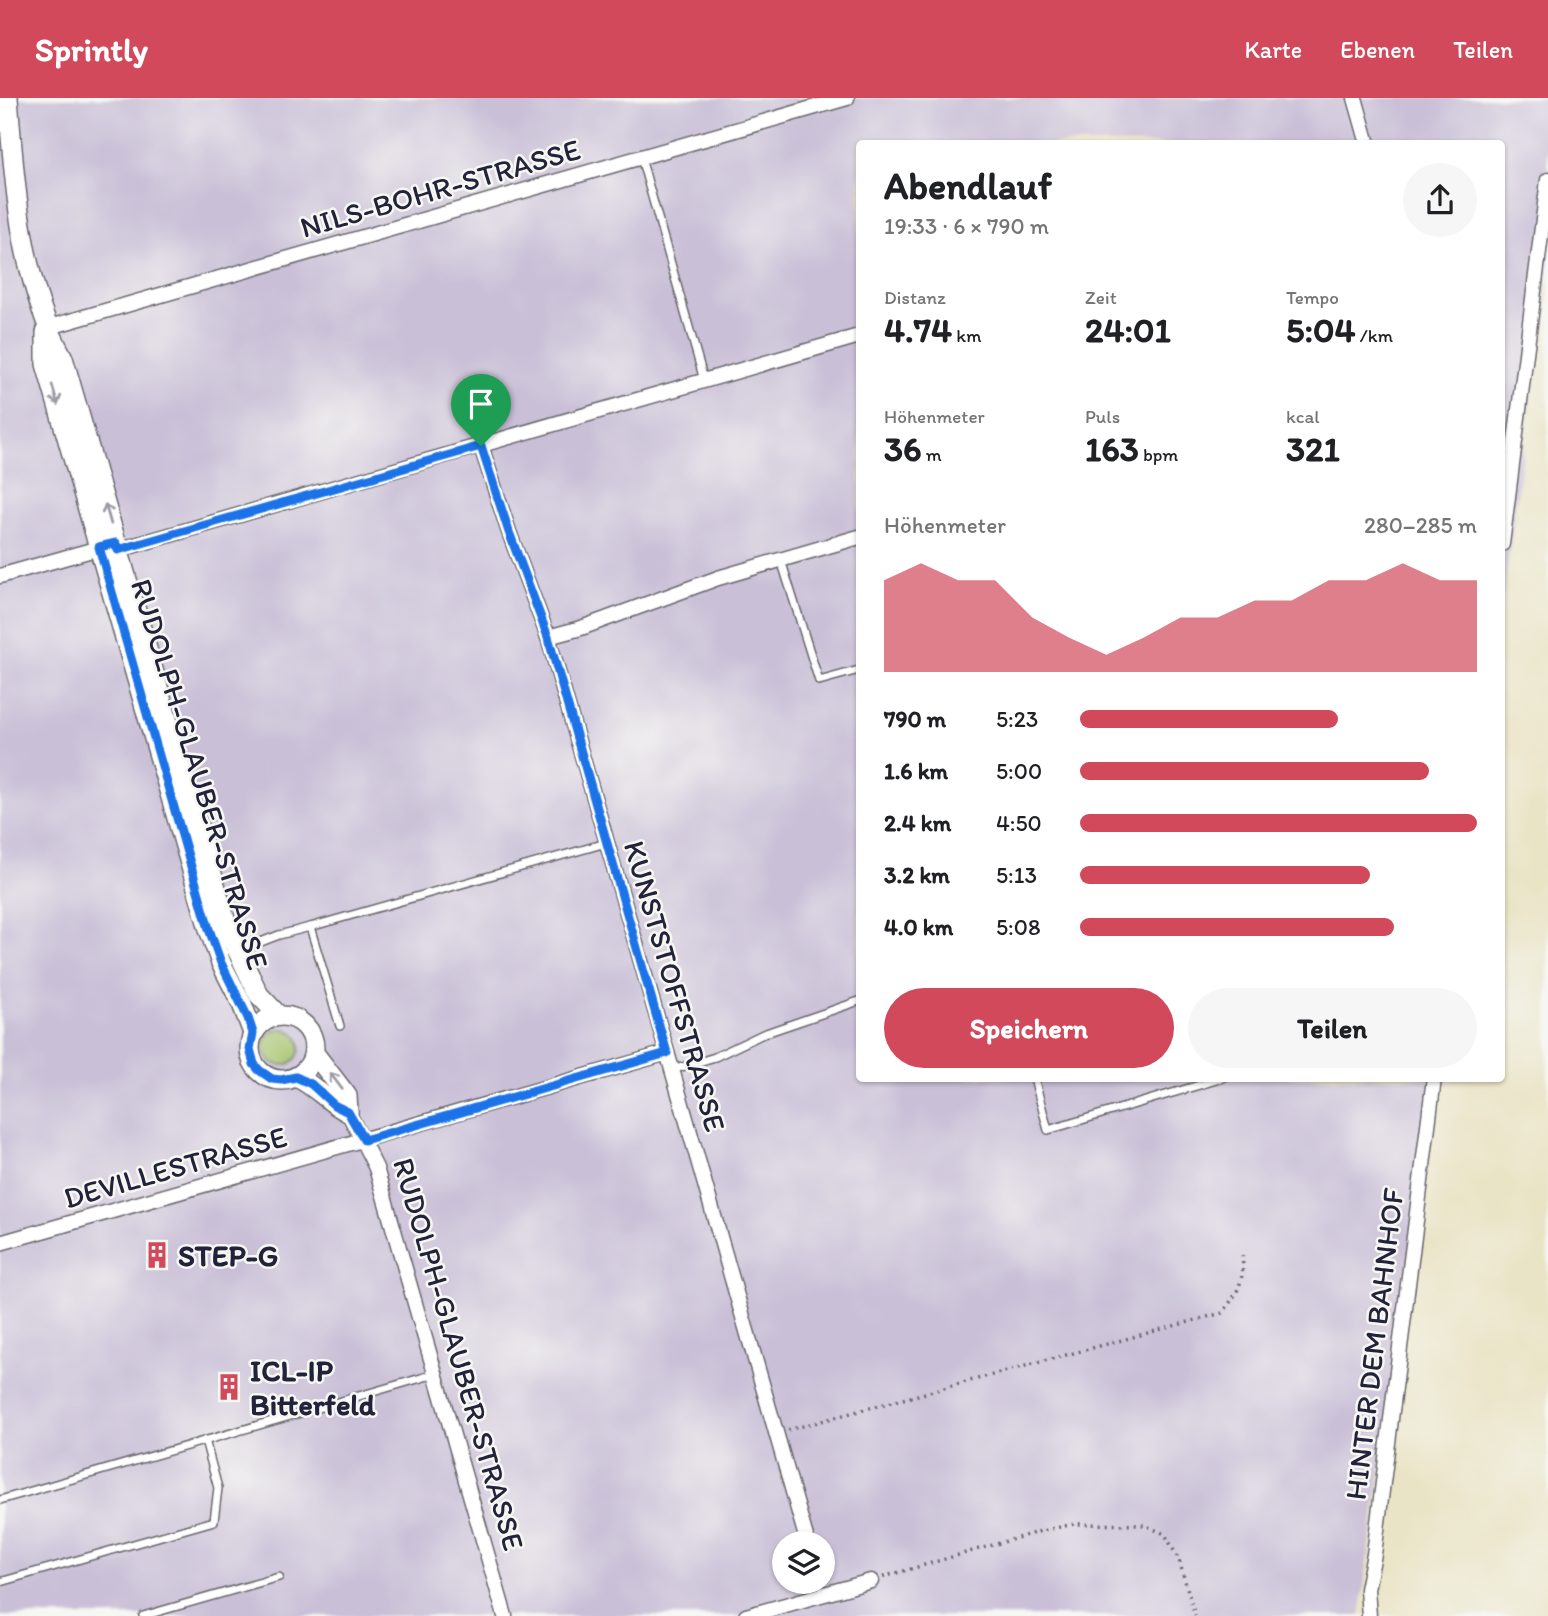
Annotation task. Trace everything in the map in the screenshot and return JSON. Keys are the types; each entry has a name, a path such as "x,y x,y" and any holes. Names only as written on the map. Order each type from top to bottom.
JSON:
{"street":[{"name":"RUDOLPH-GLAUBER-STRASSE","path":"8,98 7,166 46,328 46,363 111,547 218,902 237,952 259,995 278,1015 290,1016 306,1025 313,1035 314,1053 347,1096 348,1112 364,1140 381,1184 505,1616"},
{"name":"NILS-BOHR-STRASSE","path":"46,328 847,98"},
{"path":"1355,98 1367,140"},
{"path":"1505,520 1548,180"},
{"path":"0,576 481,446 856,337"},
{"name":"KUNSTSTOFFSTRASSE","path":"481,446 548,637 804,1531"},
{"path":"548,637 718,578 856,538"},
{"name":"RUDOLPH-GLAUBER-STRASSE","path":"111,547 209,929 221,963 243,1004 253,1033 250,1049 254,1064 272,1079 296,1077 311,1084 334,1105 348,1112"},
{"path":"253,1033 263,1021 278,1015"},
{"path":"296,1077 306,1070 314,1053"},
{"name":"DEVILLESTRASSE","path":"0,1243 667,1053"},
{"name":"HINTER DEM BAHNHOF","path":"1369,1616 1367,1589 1374,1554 1433,1082"},
{"path":"835,1586 871,1581"},
{"path":"746,1616 805,1594"}],"lane":[{"path":"641,158 705,381"},
{"path":"781,559 819,681 856,671"},
{"path":"237,952 279,935 606,843"},
{"path":"310,927 340,1026"},
{"path":"672,1070 715,1057 763,1034 856,1002"},
{"path":"1035,1082 1048,1130 1210,1082"},
{"path":"0,1500 435,1374"},
{"path":"0,1582 214,1521 218,1488 205,1440"},
{"path":"143,1616 279,1577"}],"path":[{"path":"776,1433 1222,1313 1238,1293 1244,1265 1242,1252"},
{"path":"871,1581 1041,1531 1074,1524 1144,1525 1166,1534 1179,1560 1195,1616"}],"shaded area":[{"path":"0,98 1548,98 1548,271 1505,581 1505,140 856,140 856,1082 1434,1082 1360,1616 0,1616"}],"green space":[{"path":"282,1029 294,1035 300,1047 294,1059 282,1065 270,1059 264,1047 270,1035"}],"place":[{"name":"STEP-G","path":"157,1255"},
{"name":"ICL-IP Bitterfeld","path":"229,1387"}],"route":[{"path":"481,446 548,637 667,1053 364,1140 348,1112 334,1105 311,1084 296,1077 289,1080 272,1079 254,1064 250,1049 253,1033 243,1004 221,963 209,929 99,547 116,543 118,550 481,446"}]}
